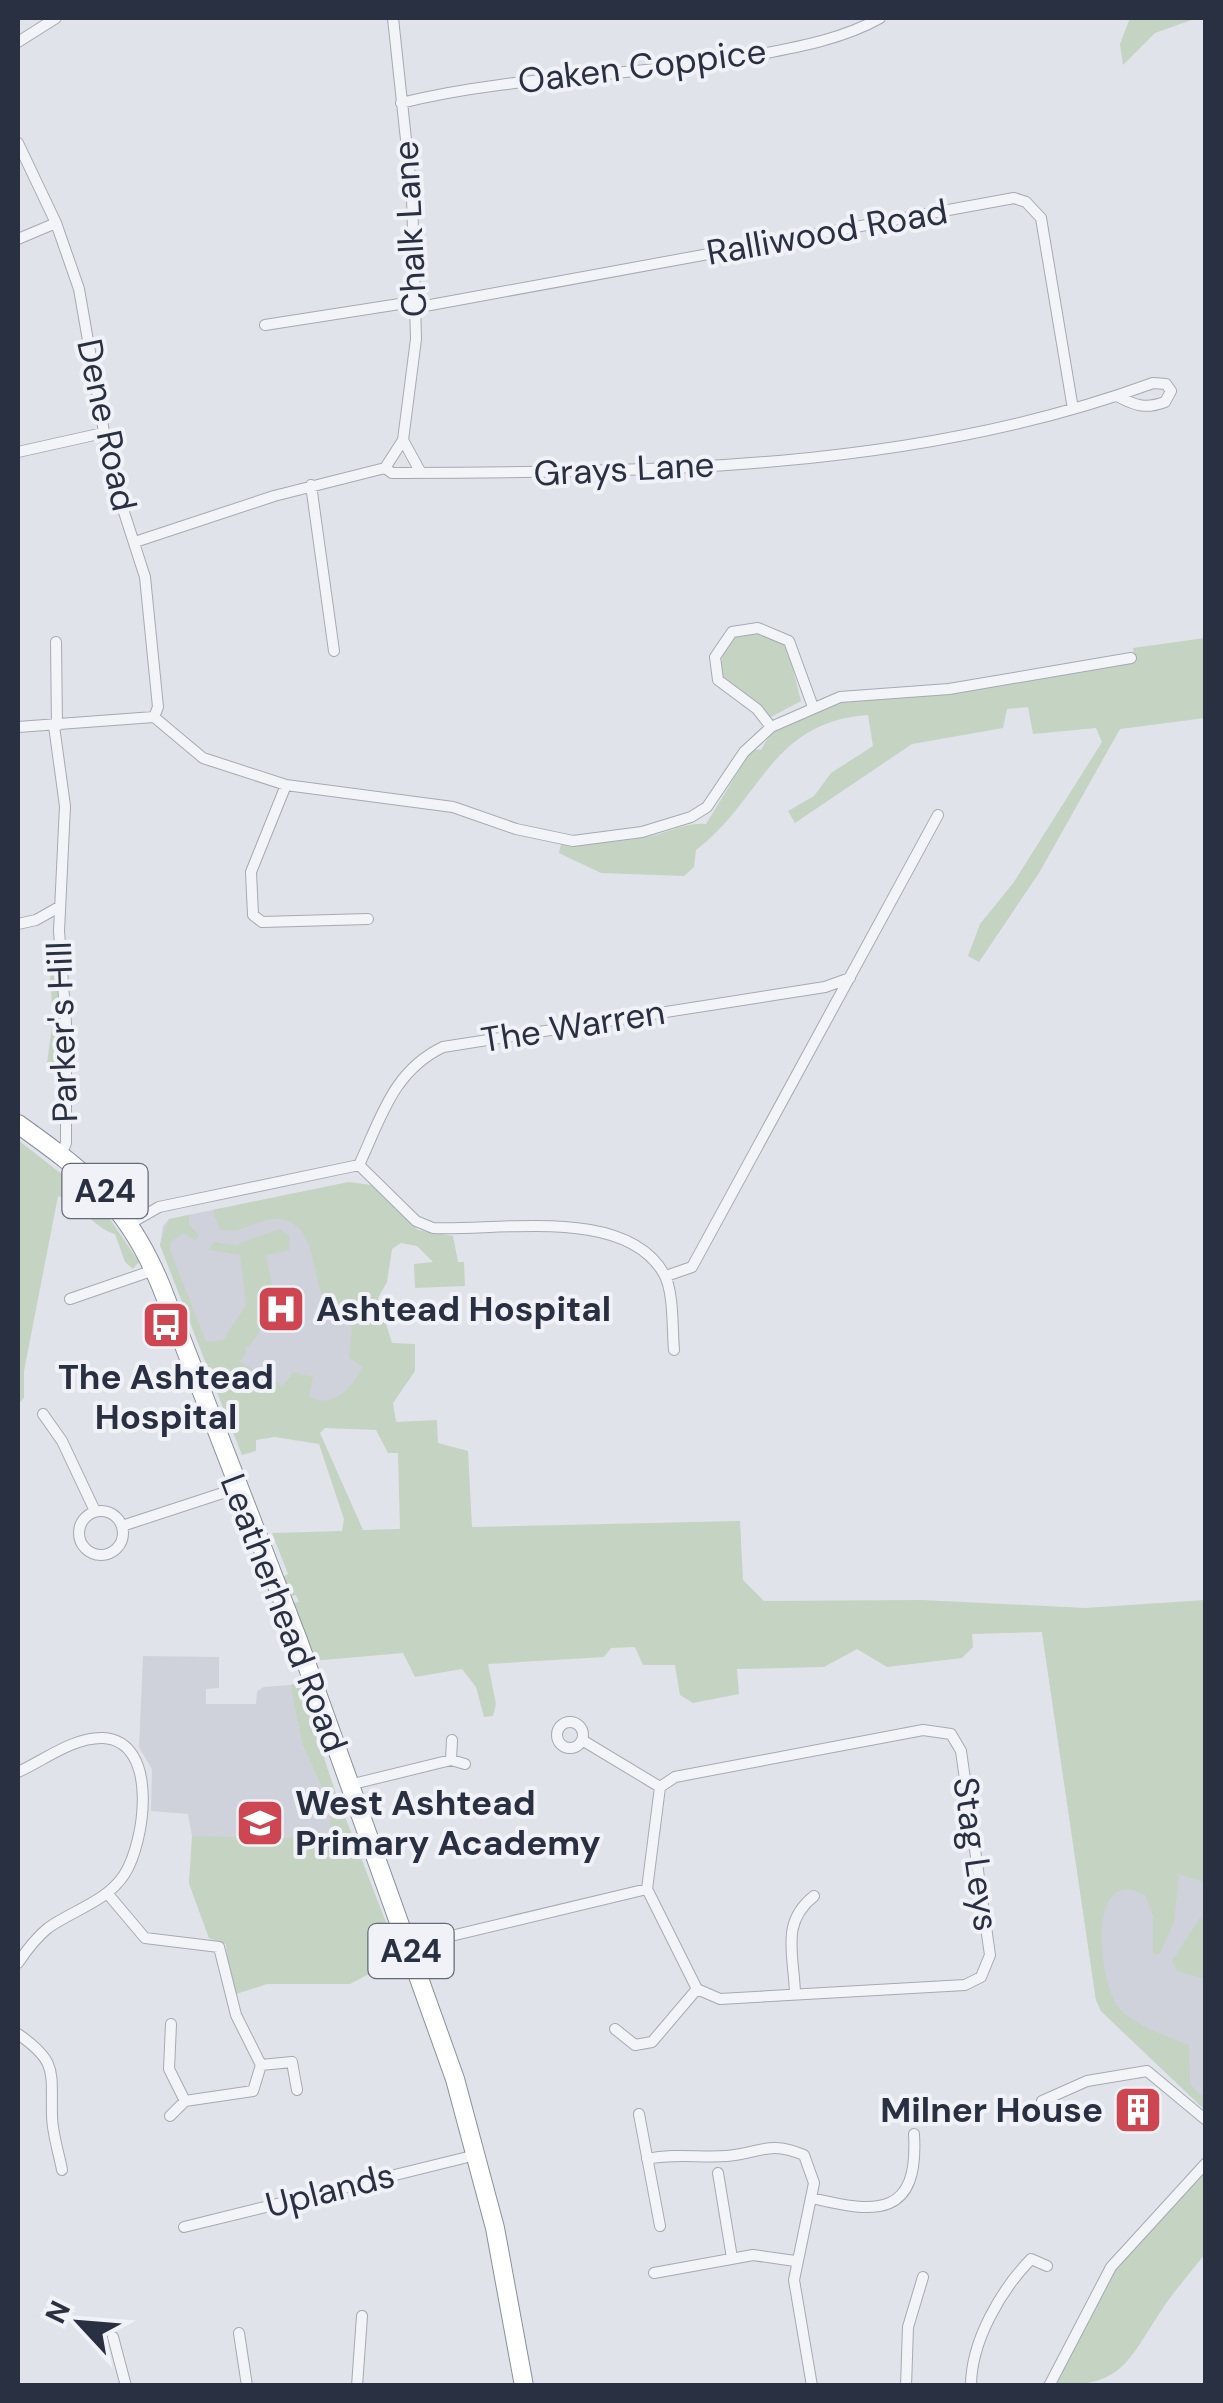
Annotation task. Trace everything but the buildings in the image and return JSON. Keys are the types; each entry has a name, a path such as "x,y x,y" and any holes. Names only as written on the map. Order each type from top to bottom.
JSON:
{"highway":[{"name":"Leatherhead Road","path":"18,1126 95,1181 131,1223 154,1270 409,1946 478,2155 524,2386"}],"street":[{"path":"18,42 56,18"},
{"name":"Chalk Lane","path":"385,468 403,440 414,366 412,196 393,18"},
{"name":"Oaken Coppice","path":"401,102 520,81 718,62 840,35 880,18"},
{"name":"Dene Road","path":"18,143 56,223 83,306 103,433 117,497 135,542 155,640 158,708 154,716"},
{"name":"Ralliwood Road","path":"264,325 415,305 1014,198 1026,202 1041,218 1072,409"},
{"path":"18,240 56,223"},
{"name":"Grays Lane","path":"135,542 312,486 385,468 392,473 558,474 820,457 955,437 1119,397"},
{"path":"18,452 103,433"},
{"path":"403,440 421,473"},
{"path":"312,486 334,651"},
{"path":"771,727 757,709 718,680 715,657 732,632 758,628 789,641 812,706"},
{"name":"Parker's Hill","path":"56,642 55,726 65,806 59,907 66,1024 66,1143 61,1155"},
{"path":"18,728 154,716 203,758 286,786 453,807 556,840 598,838 642,832 691,818 707,807 744,752 771,727 812,706 862,692 949,689 1131,658"},
{"path":"286,786 251,872 253,915 262,922 368,919"},
{"path":"666,1276 692,1267 938,815"},
{"path":"18,924 36,920 59,907"},
{"name":"The Warren","path":"359,1165 391,1092 407,1070 443,1046 825,987 850,978"},
{"path":"131,1223 159,1208 359,1165 408,1214 433,1228 610,1232 639,1246 666,1276 674,1350"},
{"path":"70,1299 154,1270"},
{"path":"43,1414 62,1441 95,1511 116,1517 122,1526 122,1538 106,1554 84,1549 79,1527 95,1511"},
{"path":"122,1526 238,1488"},
{"name":"Stag Leys","path":"660,1787 675,1777 923,1730 942,1731 957,1740 990,1954 986,1972 965,1984 796,1994 720,1998 697,1989"},
{"path":"18,1772 49,1753 102,1738 128,1747 140,1764 138,1832 125,1874 107,1893 49,1928 18,1963"},
{"path":"451,1760 452,1740"},
{"path":"582,1740 660,1787 646,1889 697,1989 652,2042 635,2045 615,2029"},
{"path":"348,1786 451,1760 464,1764"},
{"path":"409,1946 646,1889"},
{"path":"107,1893 145,1938 219,1947 225,1984 260,2065 254,2091 185,2101 170,2116"},
{"path":"796,1994 792,1923 797,1910 814,1896"},
{"path":"172,2024 169,2069 185,2101"},
{"path":"18,2034 44,2054 55,2077 52,2117 62,2170"},
{"path":"260,2065 292,2062 297,2090"},
{"path":"1042,2101 1087,2081 1148,2072 1206,2120"},
{"path":"639,2114 660,2226"},
{"path":"812,2198 869,2210 888,2206 899,2198 912,2177 914,2134"},
{"path":"647,2159 685,2154 730,2156 762,2146 784,2147 804,2155 810,2164 812,2198 795,2261 796,2297 812,2386"},
{"name":"Uplands","path":"184,2227 478,2155"},
{"path":"1049,2386 1111,2266 1206,2163"},
{"path":"718,2174 732,2258"},
{"path":"654,2273 732,2258 768,2255 795,2261"},
{"path":"971,2386 978,2347 1007,2288 1031,2259 1047,2266"},
{"path":"906,2386 908,2327 923,2277"},
{"path":"357,2386 362,2316"},
{"path":"239,2332 247,2386"},
{"path":"113,2338 126,2386"}],"shaded area":[{"name":"Ashtead Hospital","path":"349,1182 396,1422 230,1426 160,1245 163,1226 169,1219"},
{"path":"1205,1626 1205,2110 1101,2011 1096,2000 1042,1632"},
{"name":"West Ashtead Primary Academy","path":"143,1656 219,1657 219,1688 206,1689 206,1704 256,1704 257,1691 264,1687 290,1685 302,1744 331,1808 329,1832 229,1981 226,1944 209,1938 189,1883 194,1847 188,1814 151,1811 152,1769 139,1747"}],"green space":[{"path":"1130,18 1197,18 1155,33 1123,65 1120,44"},
{"path":"755,630 787,645 801,701 771,717 729,684 721,666 731,637"},
{"path":"1205,638 1205,718 1120,729 1039,873 979,962 968,956 980,924 1014,882 1102,742 1096,728 1033,734 1028,707 1007,709 1003,728 912,744 795,823 788,811 814,796 831,773 873,746 868,715 835,721 809,732 770,766 737,809 696,850 694,867 684,876 601,873 559,853 561,844 629,840 706,824 752,749 761,750 770,734 816,708 853,698 1135,661 1133,648"},
{"path":"57,958 62,1057 59,1066 47,1063 53,1019 49,960"},
{"path":"18,1140 99,1203 139,1262 133,1269 125,1262 115,1234 58,1196 24,1371 24,1398 18,1404"},
{"path":"349,1182 371,1185 418,1230 453,1236 458,1262 464,1262 465,1286 415,1288 414,1264 433,1262 417,1246 401,1243 392,1249 387,1282 378,1298 392,1343 415,1344 415,1371 393,1403 396,1422 437,1420 438,1443 468,1451 472,1527 740,1521 743,1580 764,1601 922,1600 1085,1608 1205,1600 1205,1882 1179,1874 1174,1922 1160,1954 1153,1954 1153,1916 1146,1896 1126,1890 1113,1895 1105,1910 1102,1953 1112,1996 1120,2009 1144,2026 1189,2045 1190,2084 1205,2099 1205,2110 1101,2011 1096,2000 1042,1632 972,1634 973,1647 962,1658 887,1667 857,1649 824,1667 737,1669 739,1694 693,1703 680,1695 675,1665 643,1665 635,1647 611,1648 604,1657 488,1664 496,1704 493,1716 484,1717 476,1687 462,1669 415,1677 403,1653 312,1661 292,1603 299,1602 296,1595 286,1597 280,1579 288,1574 272,1533 342,1531 344,1519 319,1444 275,1437 256,1440 256,1451 242,1455 160,1245 169,1219 189,1215 189,1225 199,1235 195,1241 183,1233 171,1242 170,1250 206,1342 223,1340 246,1305 240,1255 208,1250 214,1242 236,1245 279,1229 289,1235 290,1250 266,1255 276,1306 269,1304 263,1314 268,1318 244,1348 247,1351 240,1362 283,1386 293,1372 313,1377 309,1397 319,1400 341,1394 363,1367 349,1358 352,1328 325,1300 308,1244 296,1226 277,1219 227,1231 219,1229 213,1210","holes":["325,1428 376,1430 388,1453 398,1453 400,1529 363,1530 320,1433"]},
{"path":"290,1685 301,1687 334,1788 399,1956 396,1967 384,1966 350,1984 267,1984 233,1995 226,1944 209,1938 189,1883 192,1836 319,1838 329,1832 331,1808 302,1744"},
{"path":"1199,1919 1205,1919 1205,1979 1177,1971 1172,1961"},
{"path":"1205,2167 1205,2254 1120,2368 1095,2381 1054,2386 1110,2271"}],"place":[{"name":"Ashtead Hospital","path":"281,1309"},
{"name":"The Ashtead Hospital","path":"166,1325"},
{"name":"West Ashtead Primary Academy","path":"260,1823"},
{"name":"Milner House","path":"1138,2110"}]}
